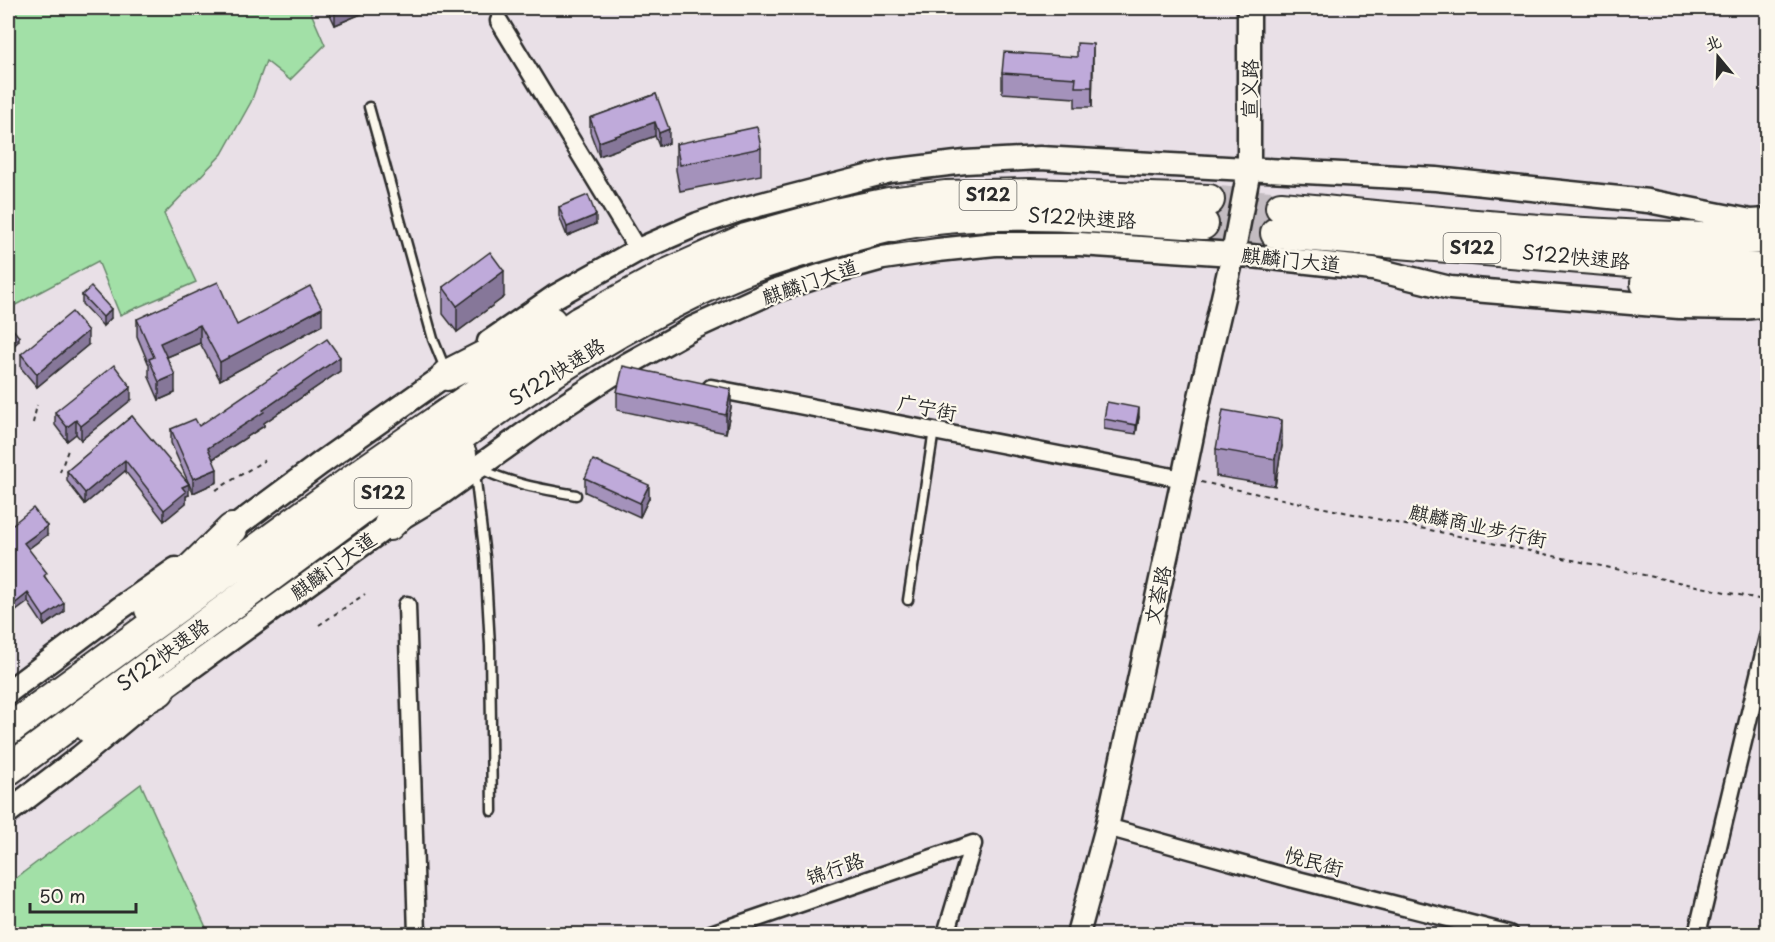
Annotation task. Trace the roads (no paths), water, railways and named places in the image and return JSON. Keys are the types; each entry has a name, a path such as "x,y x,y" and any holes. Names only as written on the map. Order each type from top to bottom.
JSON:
{"highway":[{"name":"S122快速路","path":"8,730 495,380 578,323 668,274 746,239 836,214 888,203 946,196 1030,194 1206,212 948,218 903,224 862,234 783,256 738,273 681,300 609,339 526,390 8,771"},
{"path":"1441,222 1520,209 1762,227"},
{"name":"S122快速路","path":"1762,227 1667,251 1419,243 1278,220 1441,222 1667,251 1767,269"},
{"path":"1419,243 1495,268 1767,293"},
{"path":"447,375 569,312 668,274"},
{"path":"389,525 526,390"},
{"path":"85,673 232,530"},
{"path":"8,771 159,691"}],"street":[{"name":"宣义路","path":"1233,254 1249,170 1249,8"},
{"path":"499,21 638,250"},
{"path":"8,692 321,463 447,375 498,334 556,296 638,250 698,224 739,210 890,171 965,162 1040,158 1448,180 1648,201 1762,227"},
{"name":"麒麟门大道","path":"8,812 80,757 159,691 389,525 439,495 562,406 628,363 704,323 774,291 829,273 883,258 938,250 995,244 1080,244 1233,254 1373,269 1461,289 1679,307 1743,308 1767,305"},
{"name":"文荟路","path":"1078,934 1107,827 1233,254"},
{"name":"广宁街","path":"699,385 1184,478"},
{"path":"406,605 417,934"},
{"path":"1697,934 1767,637"},
{"name":"悦民街","path":"1107,827 1290,878 1510,934"},
{"name":"锦行路","path":"711,934 973,844 946,934"}],"lane":[{"path":"369,107 434,339 447,375"},
{"path":"908,600 934,430"},
{"path":"492,811 490,646 477,468 517,483 576,495"}],"tunnel":[{"path":"1209,200 1281,207"},
{"path":"1203,224 1276,233"}]}
